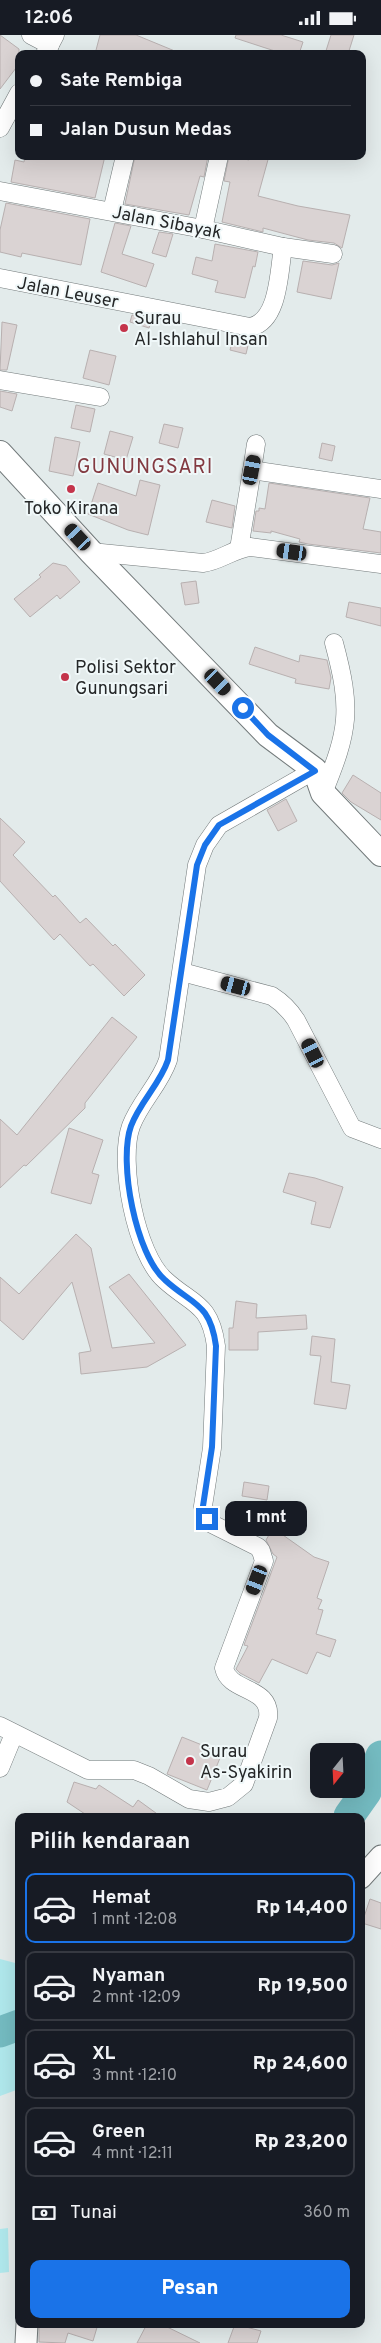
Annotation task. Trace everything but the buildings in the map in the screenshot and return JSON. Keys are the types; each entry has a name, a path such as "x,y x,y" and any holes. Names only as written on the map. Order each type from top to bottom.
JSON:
{"main road":[{"path":"0,453 91,552 268,735 315,771 323,793 381,854"}],"street":[{"path":"31,35 50,44"},
{"path":"0,128 15,100"},
{"path":"112,211 124,160"},
{"path":"203,229 218,160"},
{"name":"Jalan Sibayak","path":"0,191 203,229 283,247 333,254"},
{"name":"Jalan Leuser","path":"0,279 250,327 262,323 271,312 283,247"},
{"path":"0,380 100,397"},
{"path":"239,549 256,444"},
{"path":"252,470 381,489"},
{"path":"91,552 203,563 219,559 239,549 257,548 381,564"},
{"path":"323,793 340,750 346,716 344,681 334,643"},
{"path":"0,1768 7,1730 88,1770 102,1772 126,1769 141,1773 194,1809 222,1800 234,1793 244,1784 250,1772 268,1711 263,1699 232,1681 226,1675 224,1668 264,1561 258,1547 212,1524 207,1519 203,1509 212,1447 215,1335 202,1309 189,1296 164,1279 151,1263 132,1211 127,1161 130,1129 140,1106 160,1078 168,1060 197,865 203,849 214,831 315,771"},
{"path":"182,972 272,996 282,1002 296,1020 352,1128 381,1139"},
{"path":"365,1874 381,1856"},
{"path":"26,2343 28,2328"}],"shaded area":[{"path":"0,1959 15,1963 15,2090 0,2096"},
{"path":"8,2228 9,2272 0,2273 0,2229"}],"waterway":[{"path":"351,1813 366,1792 381,1756"},
{"path":"0,2032 15,2026"}],"place":[{"name":"Surau Al-Ishlahul Insan","path":"124,328"},
{"name":"Toko Kirana","path":"71,489"},
{"name":"Polisi Sektor Gunungsari","path":"65,677"},
{"name":"Surau As-Syakirin","path":"190,1761"}],"district":[{"name":"GUNUNGSARI","path":"145,466"}],"route":[{"path":"207,1519 203,1506 212,1447 215,1335 208,1317 202,1309 189,1296 172,1286 156,1272 146,1254 132,1211 127,1161 128,1137 134,1117 146,1096 165,1070 168,1060 197,865 205,845 219,825 315,771 268,735 243,708"}]}
